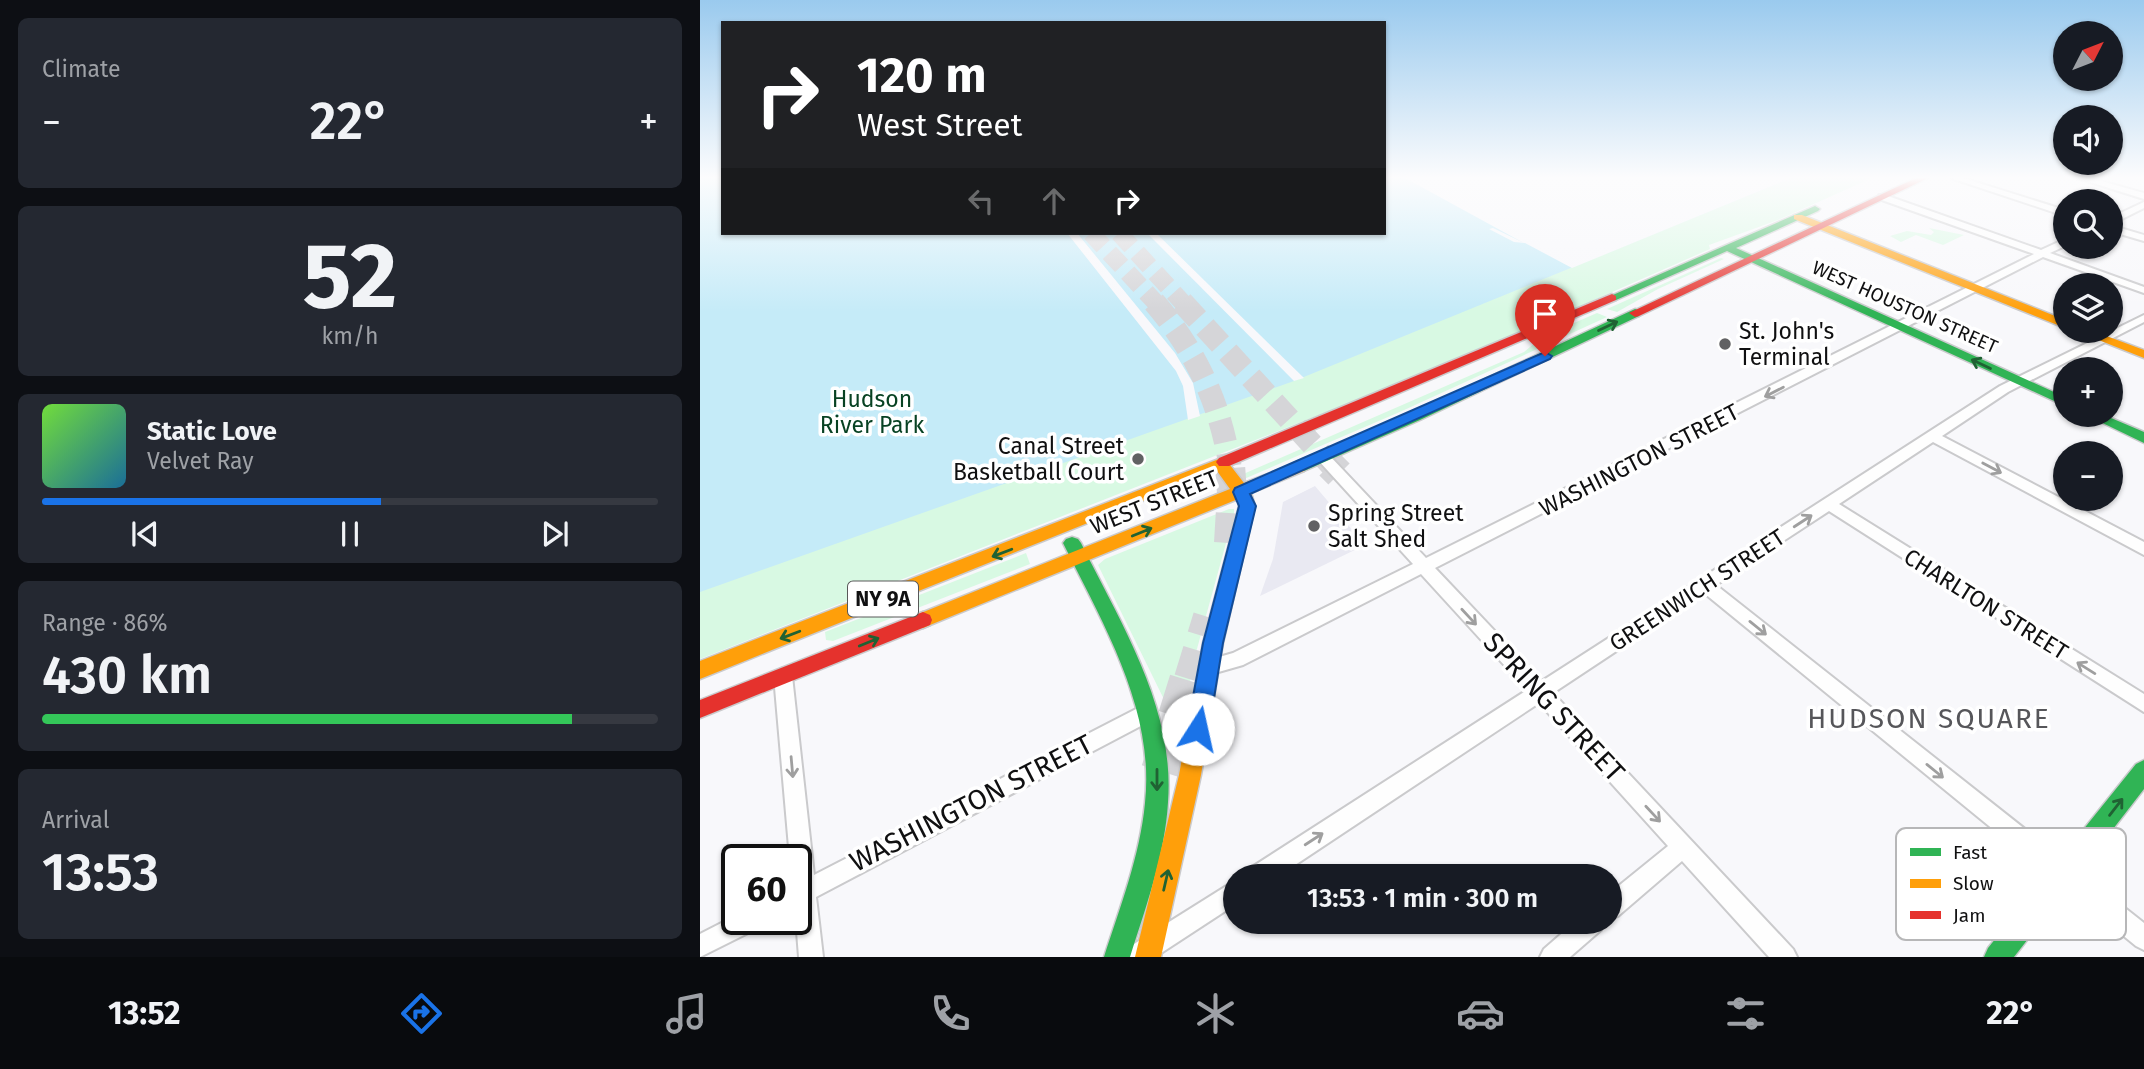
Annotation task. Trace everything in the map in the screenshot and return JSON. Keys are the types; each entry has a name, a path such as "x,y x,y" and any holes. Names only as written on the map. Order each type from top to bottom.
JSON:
{"main road":[{"name":"WEST STREET","path":"700,670 1221,465 1500,349 1785,223"},
{"path":"1812,223 2053,319"},
{"name":"WEST STREET","path":"700,709 1079,558 1323,457 1439,406 1828,223"},
{"name":"WEST HOUSTON STREET","path":"1728,248 2053,397"},
{"path":"2115,343 2144,354"},
{"path":"2120,427 2144,438"},
{"path":"1144,954 1190,775 1208,667 1248,506 1221,465"},
{"path":"1065,527 1147,713 1157,764 1157,800 1116,957"},
{"path":"2099,828 2144,772"},
{"path":"1997,957 2010,940"}],"street":[{"path":"1954,223 2144,290"},
{"path":"2123,232 2144,238"},
{"name":"WASHINGTON STREET","path":"1208,667 1237,660 1901,328 2053,248"},
{"name":"GREENWICH STREET","path":"2123,328 2144,318"},
{"name":"GREENWICH STREET","path":"1277,864 2018,381 2092,343"},
{"path":"1932,436 2144,549"},
{"name":"SPRING STREET","path":"1323,457 1785,957"},
{"name":"CHARLTON STREET","path":"1829,504 2144,704"},
{"path":"1705,585 2007,828"},
{"path":"783,676 796,844"},
{"name":"WASHINGTON STREET","path":"812,888 1147,713"},
{"path":"1622,898 1683,847"},
{"path":"1144,954 1223,900"},
{"path":"2126,924 2144,938"},
{"path":"1552,957 1579,934"},
{"path":"700,946 721,935"},
{"path":"807,935 811,957"}],"shaded area":[{"path":"1315,486 1365,545 1260,596 1273,559 1283,502"}],"green space":[{"name":"Hudson River Park","path":"1386,223 1771,223 1709,245 1710,249 1453,362 700,659 700,276 1386,235"},
{"path":"1929,228 1964,235 1943,245 1916,235 1901,242 1890,236 1907,231 1931,235 1934,232"},
{"path":"1724,259 1658,289 1617,312 1607,309"},
{"path":"1597,313 1607,317 1402,411 1244,479 1241,475 1524,352 1542,337"},
{"path":"1234,509 1234,514 1192,667 1184,729 1181,734 1098,565 1105,559"},
{"path":"1026,553 1030,564 833,641 826,640 825,632"}],"water":[{"name":"Hudson River Park","path":"700,223 721,223 721,235 1386,235 1386,223 1682,223 1294,381 700,592"}],"pier":[{"path":"1487,223 1682,223 1572,268 1525,243 1514,242 1489,229 1493,228 1522,242"},
{"path":"1069,235 1079,235 1175,353 1193,383 1200,416 1188,420 1183,386 1176,371"},
{"path":"1149,235 1158,235 1304,378 1294,381"}],"tunnel":[{"path":"1093,235 1156,303"},
{"path":"1121,235 1183,303"},
{"path":"1154,302 1182,339 1204,379 1220,421 1230,466"},
{"path":"1182,302 1332,466"},
{"path":"1229,543 1232,493 1230,465"},
{"path":"1330,465 1339,474"},
{"path":"1189,679 1208,617"},
{"path":"1160,771 1189,678"}],"traffic: fast":[{"path":"1612,298 1784,223"},
{"path":"1728,248 2053,397"},
{"path":"1299,467 1415,417 1635,313"},
{"path":"2120,427 2144,438"},
{"path":"1072,543 1128,658 1140,688 1156,749 1157,803 1150,848 1117,957"},
{"path":"2099,828 2144,771"},
{"path":"1997,957 2010,940"}],"traffic: slow":[{"path":"1812,223 2053,319"},
{"path":"2114,343 2144,354"},
{"path":"700,670 1224,462"},
{"path":"1148,957 1190,775 1213,643 1247,506 1246,498 1221,465"},
{"path":"923,620 1299,467"}],"traffic: jam":[{"path":"1635,313 1828,223"},
{"path":"1224,462 1612,298"},
{"path":"700,709 923,620"}],"place":[{"name":"St. John's Terminal","path":"1725,344"},
{"name":"Canal Street Basketball Court","path":"1138,459"},
{"name":"Spring Street Salt Shed","path":"1314,526"}],"district":[{"name":"HUDSON SQUARE","path":"1929,718"}],"route":[{"path":"1198,729 1213,643 1248,506 1241,492 1439,406 1545,356"}]}
